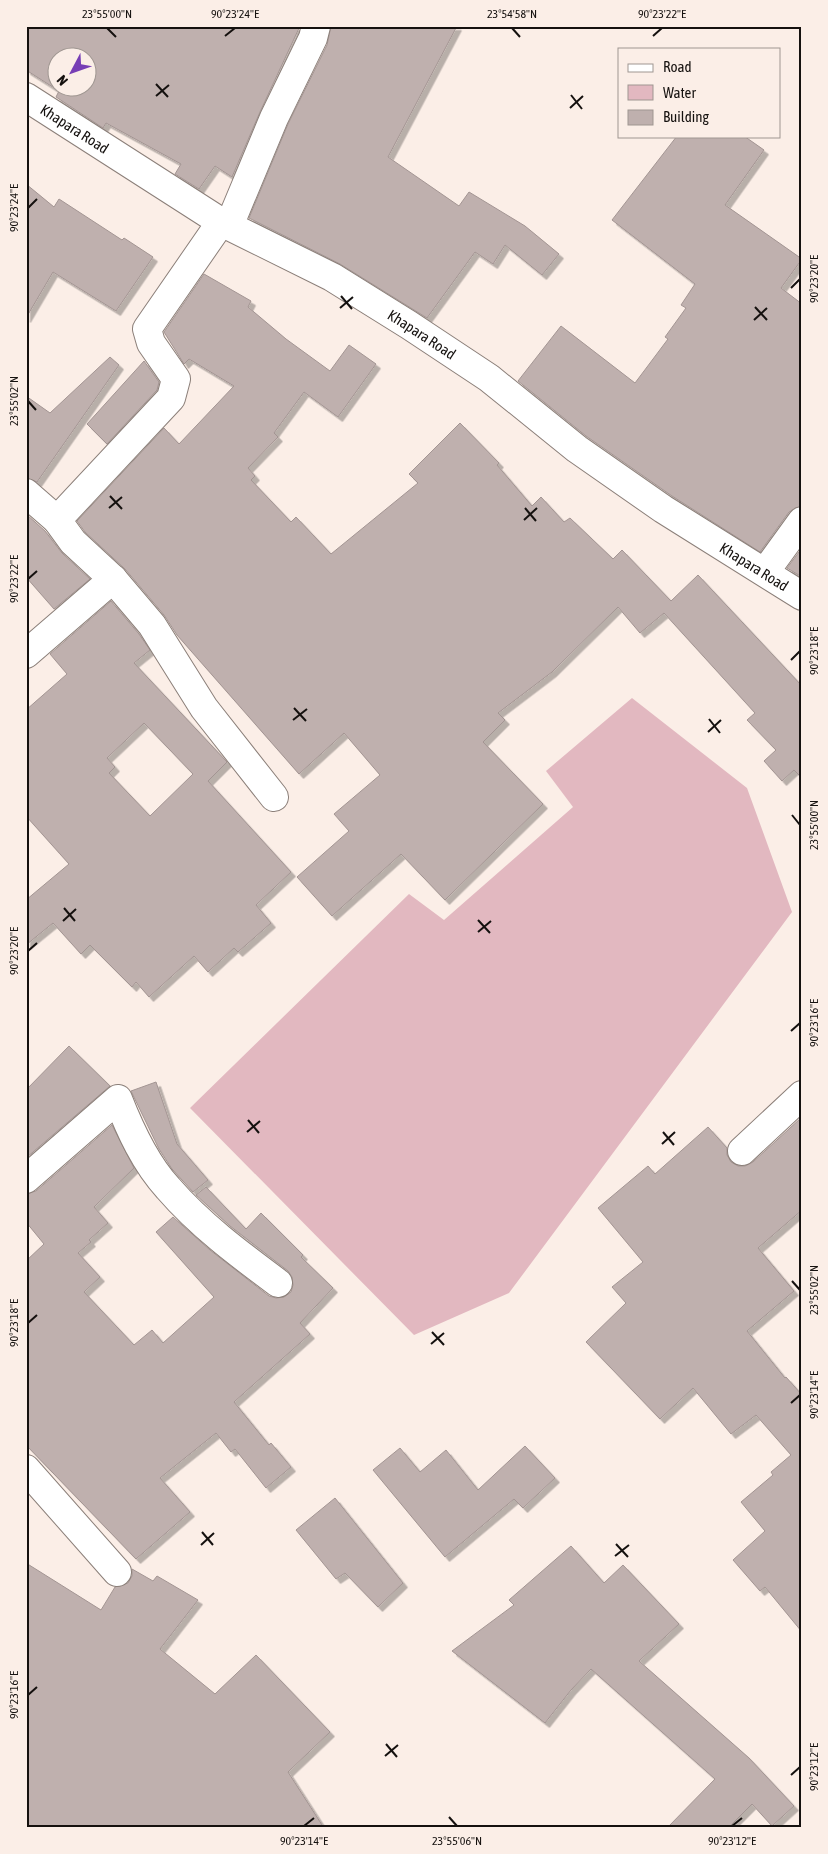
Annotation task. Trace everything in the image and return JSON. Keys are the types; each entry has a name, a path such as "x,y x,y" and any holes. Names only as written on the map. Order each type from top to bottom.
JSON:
{"street":[{"path":"57,520 171,398 176,379 151,343 147,330 225,224 313,38 316,26"},
{"name":"Khapara Road","path":"26,97 225,224 332,277 409,325 489,378 577,449 632,487 802,596"},
{"path":"26,493 57,520 73,542 113,579 152,625 204,708 274,797"},
{"path":"765,572 802,521"},
{"path":"26,654 113,579"},
{"path":"742,1150 802,1095"},
{"path":"26,1179 118,1098 132,1134 167,1188 230,1248 278,1283"},
{"path":"26,1470 117,1572"}],"water":[{"path":"632,698 747,788 792,912 509,1293 414,1335 190,1108 409,894 444,920 573,807 546,771"}],"building":[{"path":"26,26 300,26 232,177 215,166 199,189 175,174 181,164 106,123 103,128 58,98 98,98 98,48 48,48 48,84 26,70"},
{"path":"331,26 457,26 388,157 459,206 469,192 525,226 559,254 542,275 505,245 493,264 475,252 427,318 340,264 249,218 288,124 327,45"},
{"path":"675,138 747,138 764,150 725,205 802,259 781,288 802,304 802,506 789,512 760,552 672,496 586,436 518,381 561,326 635,383 668,339 665,337 686,308 681,305 695,284 612,220"},
{"path":"26,184 54,207 59,199 122,240 124,238 153,257 116,311 53,272 26,318"},
{"path":"204,274 251,301 248,307 286,339 330,371 349,345 376,364 338,417 304,392 274,433 278,437 248,468 255,476 251,480 291,522 296,517 331,554 418,483 409,474 460,423 499,463 497,465 532,506 541,497 564,522 570,518 613,559 622,550 671,601 698,575 802,686 802,778 794,770 782,781 764,761 776,750 747,720 755,713 664,613 640,633 618,607 552,672 498,713 505,720 483,742 543,804 445,900 401,854 332,916 297,877 349,831 334,814 380,775 344,733 299,774 177,635 164,615 125,569 85,532 77,521 164,428 179,444 234,386 189,359 184,364 164,332"},
{"path":"110,357 119,365 37,482 26,478 26,396 50,413"},
{"path":"144,361 159,382 157,390 107,444 87,424"},
{"path":"26,514 45,531 62,553 90,579 54,609 26,577"},
{"path":"802,548 802,577 787,568"},
{"path":"111,601 150,650 134,663 227,762 208,781 291,872 256,905 271,923 238,952 234,948 208,972 194,956 149,997 136,982 132,987 90,945 81,954 53,923 26,945 26,900 69,864 26,816 26,710 67,674 50,654","holes":["144,723 193,774 150,816 109,773 115,767 107,758"]},
{"path":"69,1046 110,1086 26,1158 26,1090"},
{"path":"156,1082 177,1144 208,1180 193,1192 172,1169 159,1149 131,1091"},
{"path":"802,1117 802,1210 758,1248 794,1291 747,1331 785,1378 802,1395 802,1632 765,1587 760,1591 733,1560 765,1531 741,1502 773,1475 771,1472 791,1455 756,1415 731,1434 693,1388 660,1419 586,1342 626,1303 612,1287 643,1262 598,1208 648,1166 655,1174 708,1127 727,1148 727,1155 731,1162 738,1166 745,1166 753,1162"},
{"path":"112,1125 134,1168 94,1207 108,1223 78,1253 100,1277 84,1292 134,1345 152,1330 163,1343 214,1297 156,1232 173,1217 210,1250 269,1296 276,1298 284,1297 291,1292 293,1285 292,1277 288,1271 230,1226 196,1195 206,1187 246,1229 261,1213 303,1255 301,1257 333,1288 300,1323 310,1334 234,1402 269,1445 271,1443 291,1467 266,1488 235,1449 231,1452 216,1433 160,1478 190,1512 136,1559 26,1445 26,1261 44,1244 26,1222 26,1194 36,1191"},
{"path":"525,1446 555,1478 523,1508 514,1499 445,1557 373,1470 400,1448 420,1472 446,1450 478,1490"},
{"path":"335,1498 403,1583 378,1607 345,1573 336,1579 296,1530"},
{"path":"571,1546 604,1583 623,1565 679,1624 639,1661 749,1758 794,1806 772,1826 752,1804 728,1828 667,1828 715,1779 591,1669 571,1690 545,1723 452,1651 514,1605 509,1600"},
{"path":"26,1563 101,1610 115,1587 128,1583 132,1576 132,1569 153,1581 157,1576 198,1600 160,1649 215,1694 256,1655 330,1732 288,1772 324,1828 26,1828"}]}
